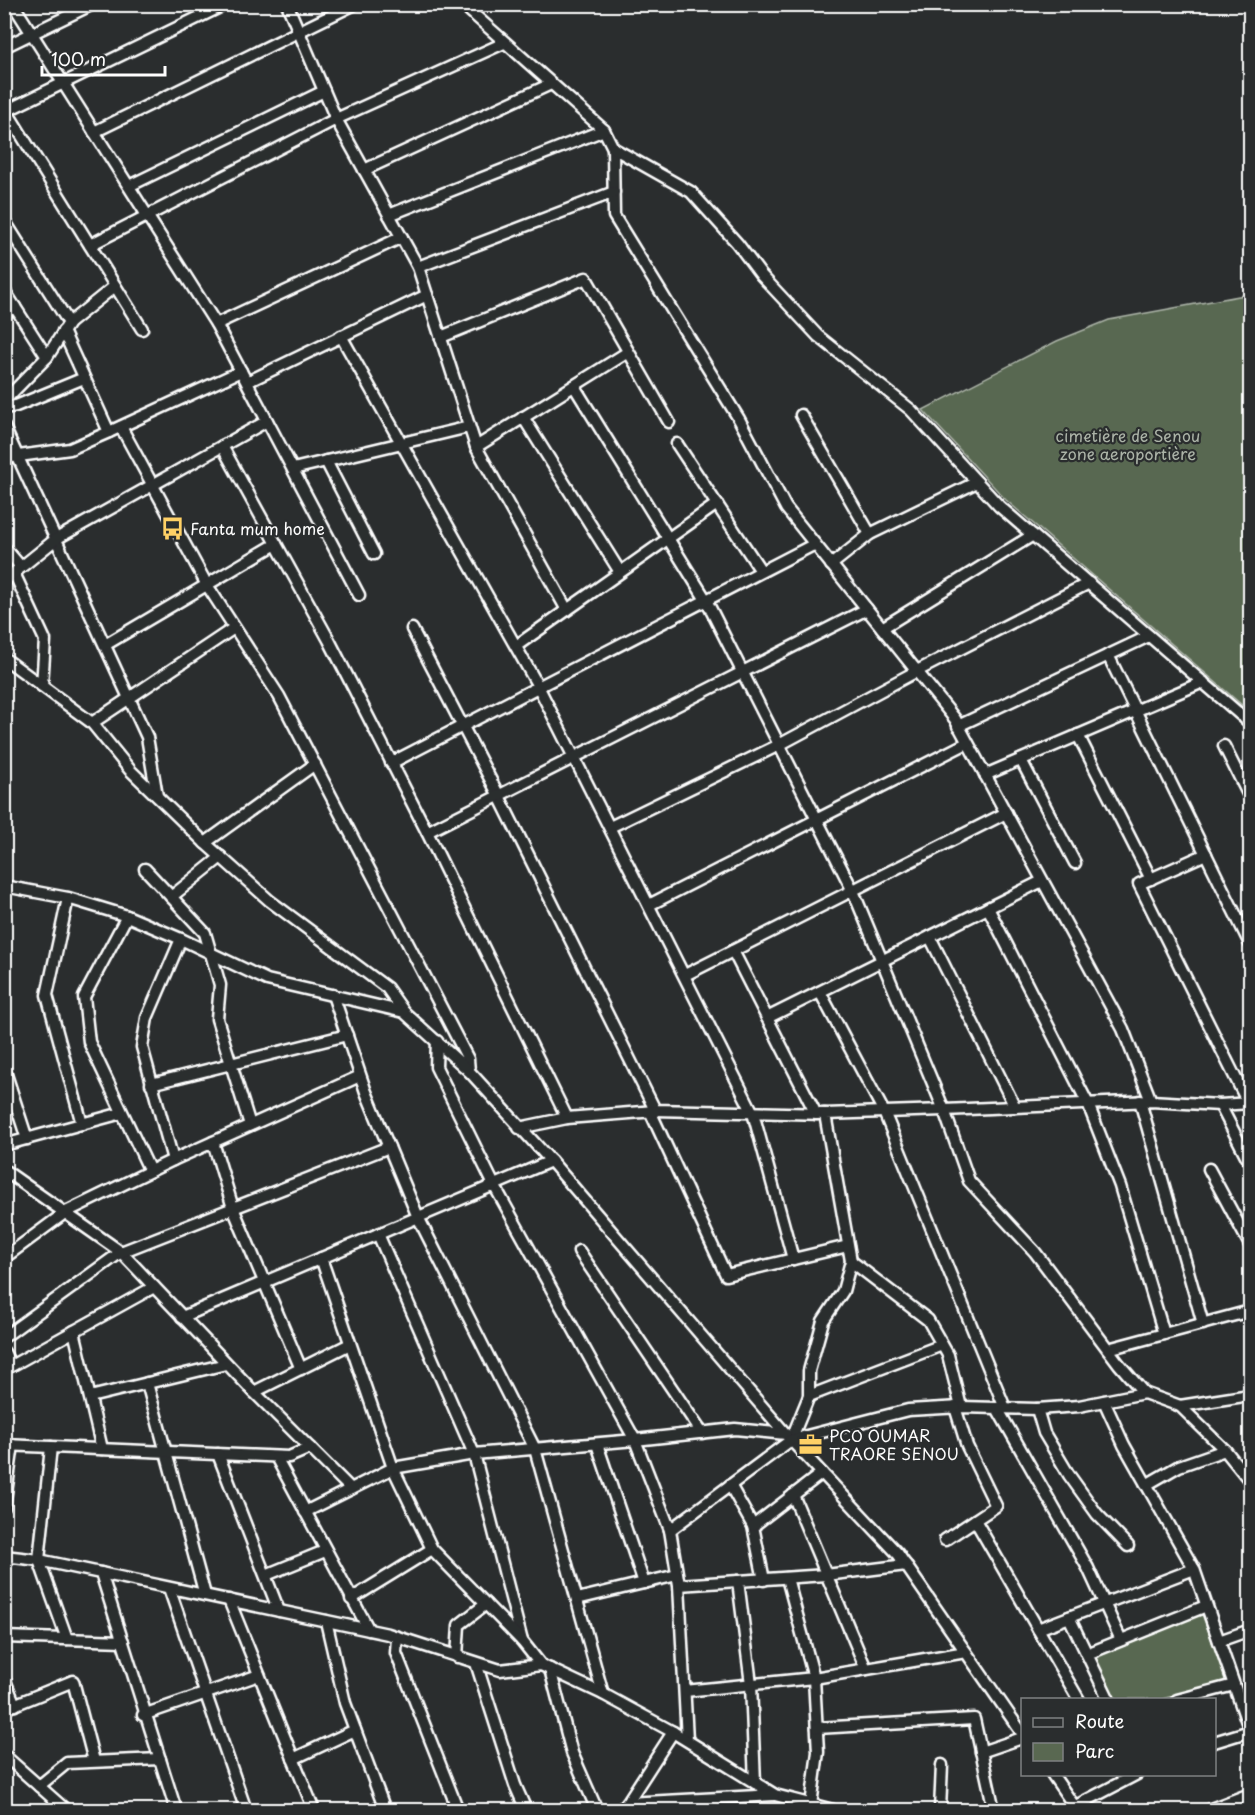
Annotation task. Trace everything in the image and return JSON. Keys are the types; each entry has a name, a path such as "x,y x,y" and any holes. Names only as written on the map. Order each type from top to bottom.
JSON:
{"street":[{"path":"13,4 216,324 359,595"},
{"path":"4,47 93,4"},
{"path":"142,329 5,110 226,4"},
{"path":"287,4 336,119 418,267 476,447 567,610"},
{"path":"94,132 355,4"},
{"path":"462,4 604,130 613,148 614,216 739,419 786,508 917,671 968,743 1123,1029 1145,1101 1203,1324"},
{"path":"90,245 336,119 504,43"},
{"path":"364,170 551,84"},
{"path":"129,186 324,91"},
{"path":"389,214 604,130"},
{"path":"613,148 691,192 761,275 818,336 911,410 999,506 1251,723"},
{"path":"418,267 614,192"},
{"path":"4,220 66,327 84,378 109,432"},
{"path":"216,324 402,237"},
{"path":"441,337 586,278 669,422"},
{"path":"4,401 47,357 66,327 115,286"},
{"path":"4,290 47,357"},
{"path":"247,382 427,295"},
{"path":"4,314 15,307"},
{"path":"341,336 538,686 753,1113 793,1259"},
{"path":"476,447 628,352"},
{"path":"4,458 70,449 241,371"},
{"path":"4,408 16,406 84,378"},
{"path":"574,386 706,600 853,891 944,1110 969,1180 1035,1252 1144,1393 1180,1406 1245,1467 1251,1481"},
{"path":"801,415 870,534"},
{"path":"523,417 620,573"},
{"path":"4,581 56,539 267,421"},
{"path":"121,427 207,585 279,696 468,1059 469,1071"},
{"path":"293,469 470,427"},
{"path":"4,428 147,737 157,796"},
{"path":"677,444 761,572"},
{"path":"222,446 329,640 427,832 567,1118"},
{"path":"326,461 374,554"},
{"path":"831,565 870,534 977,482"},
{"path":"516,646 717,504"},
{"path":"882,628 1033,535"},
{"path":"105,645 276,544"},
{"path":"391,763 814,544"},
{"path":"4,547 17,570 45,640 42,686"},
{"path":"610,827 779,745 1089,583"},
{"path":"427,832 867,609"},
{"path":"92,723 234,628"},
{"path":"412,629 499,796 652,1111 726,1275 848,1246"},
{"path":"958,726 1149,636"},
{"path":"1108,655 1251,944"},
{"path":"4,658 92,723 130,770 205,843 270,901 387,988 404,1012 469,1071 551,1161 789,1437 898,1554 1021,1730"},
{"path":"985,775 1203,682"},
{"path":"1078,735 1152,879"},
{"path":"649,904 968,743"},
{"path":"1224,746 1251,798"},
{"path":"1021,760 1075,862"},
{"path":"205,843 315,764"},
{"path":"685,975 1005,813"},
{"path":"519,1128 567,1118 652,1111 820,1114 1145,1101 1220,1105 1249,1103 1138,884 1206,854"},
{"path":"171,897 221,857"},
{"path":"145,869 205,933 220,985 217,1019 250,1125"},
{"path":"767,1018 1042,881"},
{"path":"4,886 68,898 127,916 267,980 404,1012"},
{"path":"68,898 47,995 82,1124"},
{"path":"988,908 1088,1104 1120,1186 1164,1334"},
{"path":"127,916 84,997 89,1042 150,1171"},
{"path":"930,937 1015,1107"},
{"path":"173,1160 141,1047 147,1018 181,939"},
{"path":"670,1530 789,1437 809,1396 809,1371 823,1321 843,1291 850,1261 820,1114 733,951"},
{"path":"820,992 884,1112 1001,1408 1088,1568 1121,1640"},
{"path":"333,995 360,1076 418,1217 535,1449 603,1694"},
{"path":"151,1084 347,1035"},
{"path":"436,1041 436,1067 494,1185 636,1440 670,1530 678,1580 687,1740"},
{"path":"4,1068 27,1139"},
{"path":"4,1258 66,1212 173,1160 360,1076"},
{"path":"1220,1105 1251,1163"},
{"path":"4,1145 123,1113"},
{"path":"213,1142 233,1208 301,1369"},
{"path":"4,1337 121,1252 389,1147"},
{"path":"182,1317 551,1161"},
{"path":"1209,1168 1251,1245"},
{"path":"4,1170 121,1252 226,1364 351,1489"},
{"path":"378,1234 474,1454 522,1641"},
{"path":"579,1251 702,1433"},
{"path":"321,1258 393,1468 432,1549 546,1667 603,1694 673,1732 775,1795 833,1810"},
{"path":"850,1261 928,1320 948,1355 967,1446 996,1506 945,1540"},
{"path":"4,1352 12,1366 154,1287"},
{"path":"1108,1349 1251,1311"},
{"path":"74,1331 102,1449"},
{"path":"254,1392 350,1344"},
{"path":"809,1396 942,1346"},
{"path":"90,1397 226,1364"},
{"path":"147,1383 205,1595"},
{"path":"305,1512 393,1468 474,1454 735,1429 789,1437 908,1410 958,1407 1037,1409 1079,1406 1144,1393"},
{"path":"1180,1406 1251,1395"},
{"path":"1104,1401 1124,1446 1194,1569 1250,1731 1216,1742"},
{"path":"1037,1409 1044,1433 1069,1475 1097,1514 1128,1546"},
{"path":"597,1444 644,1583"},
{"path":"4,1507 9,1445 289,1457 310,1448"},
{"path":"51,1447 39,1560 67,1639"},
{"path":"1146,1485 1179,1466 1225,1450"},
{"path":"218,1454 279,1611"},
{"path":"276,1456 369,1630"},
{"path":"753,1526 822,1473"},
{"path":"730,1485 753,1526 765,1580"},
{"path":"794,1495 866,1669"},
{"path":"975,1520 1078,1698"},
{"path":"351,1599 432,1549"},
{"path":"266,1575 325,1551"},
{"path":"4,1556 39,1560 369,1630 500,1670 546,1667"},
{"path":"577,1599 644,1583 678,1580 765,1580 826,1575 906,1564"},
{"path":"1038,1629 1194,1569"},
{"path":"101,1573 176,1810"},
{"path":"787,1578 814,1678 818,1752 811,1805"},
{"path":"738,1581 751,1684 755,1783"},
{"path":"169,1588 246,1810"},
{"path":"229,1600 314,1810"},
{"path":"458,1657 459,1625 486,1604"},
{"path":"1087,1654 1206,1606"},
{"path":"1069,1617 1108,1698"},
{"path":"326,1621 345,1703 385,1810"},
{"path":"1219,1641 1251,1630"},
{"path":"4,1637 123,1641"},
{"path":"397,1637 396,1653 458,1810"},
{"path":"685,1691 814,1678 966,1652"},
{"path":"476,1663 515,1785 526,1810"},
{"path":"546,1667 572,1753 597,1810"},
{"path":"145,1714 259,1675"},
{"path":"4,1678 10,1707 73,1681 94,1761"},
{"path":"1185,1698 1234,1685"},
{"path":"816,1728 974,1719 994,1810"},
{"path":"293,1759 355,1730"},
{"path":"624,1807 673,1732"},
{"path":"981,1752 1021,1738"},
{"path":"4,1755 66,1810"},
{"path":"39,1786 67,1762 160,1759"},
{"path":"940,1810 942,1766"},
{"path":"1053,1776 1076,1809 1134,1776"},
{"path":"1208,1810 1251,1794"},
{"path":"624,1807 697,1805 775,1795"}],"green space":[{"name":"cimetière de Senou zone aeroportière","path":"1250,294 1250,712 1006,500 923,410 1057,341 1109,320"},
{"path":"1202,1614 1227,1681 1166,1698 1111,1698 1091,1657"}],"place":[{"name":"Fanta mum home","path":"172,529"},
{"name":"PCO OUMAR TRAORE SENOU","path":"811,1445"}]}
